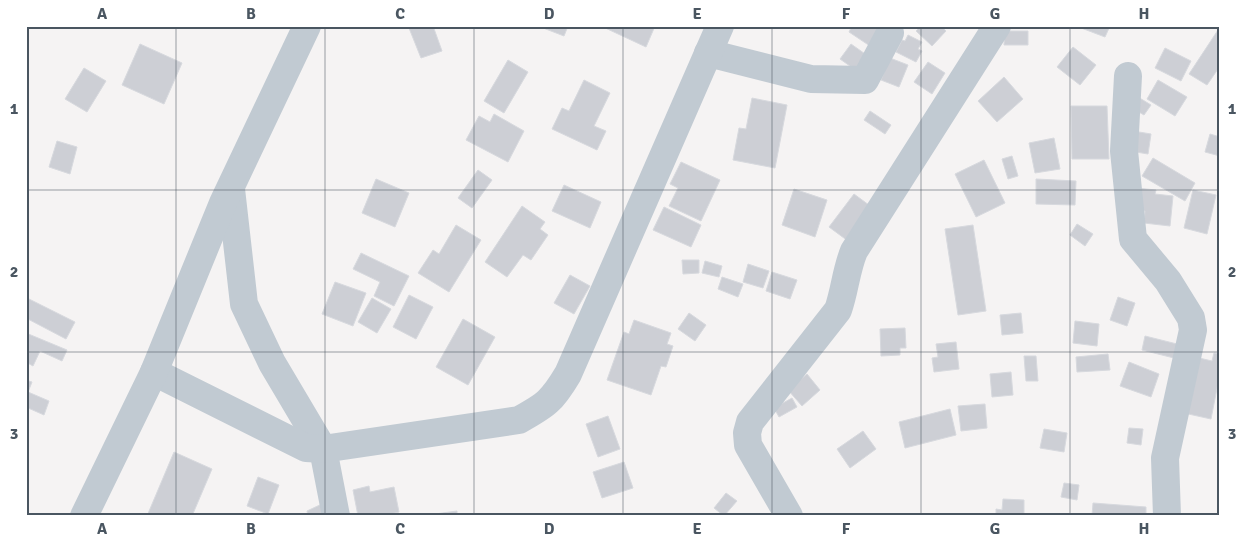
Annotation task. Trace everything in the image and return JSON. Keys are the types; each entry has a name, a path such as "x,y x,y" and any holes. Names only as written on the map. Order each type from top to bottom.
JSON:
{"street":[{"path":"84,516 154,372 230,188 306,26"},
{"path":"154,372 306,448 322,449 519,420 554,398 568,374 720,26"},
{"path":"789,516 748,445 747,433 750,422 838,310 843,295 848,266 854,251 997,26"},
{"path":"708,53 810,79 865,80 890,33"},
{"path":"1128,76 1124,151 1133,238 1168,281 1190,318 1193,330 1165,458 1167,516"},
{"path":"230,188 244,304 272,364 322,449 336,516"}],"building":[{"path":"413,26 433,26 442,51 421,58 409,28"},
{"path":"538,26 568,26 564,36"},
{"path":"601,26 655,26 646,47"},
{"path":"852,26 880,26 873,48 849,32"},
{"path":"921,26 941,26 946,31 932,46 916,31"},
{"path":"1076,26 1110,26 1105,37"},
{"path":"1220,27 1220,66 1207,85 1189,74"},
{"path":"1005,31 1028,31 1028,45 1004,45"},
{"path":"908,35 922,42 918,49 922,51 916,62 896,52 902,40 905,41"},
{"path":"140,44 182,63 164,104 122,85"},
{"path":"851,44 868,56 857,71 840,59"},
{"path":"1073,47 1096,65 1080,85 1057,67"},
{"path":"1165,48 1191,61 1181,81 1155,68"},
{"path":"890,58 908,65 899,87 881,80"},
{"path":"508,60 528,72 504,113 484,101"},
{"path":"928,62 945,73 932,94 914,82"},
{"path":"84,68 106,81 87,112 65,99"},
{"path":"1004,77 1023,99 997,122 978,101"},
{"path":"584,80 610,93 594,126 606,131 597,150 552,129 562,108 569,111"},
{"path":"1158,80 1187,97 1175,116 1147,99"},
{"path":"1138,97 1151,105 1144,115 1132,108"},
{"path":"752,98 787,105 775,168 733,160 739,128 746,129"},
{"path":"1071,106 1107,106 1109,159 1072,159"},
{"path":"870,111 891,125 885,134 864,120"},
{"path":"494,114 524,131 508,162 466,140 479,116 490,122"},
{"path":"1133,131 1151,134 1148,154 1130,151"},
{"path":"1210,134 1220,137 1220,156 1205,152"},
{"path":"1054,138 1060,169 1035,173 1029,143"},
{"path":"57,141 77,147 70,174 49,167"},
{"path":"1012,156 1018,176 1008,179 1002,159"},
{"path":"1153,158 1195,183 1185,201 1142,176"},
{"path":"984,160 1005,203 976,217 955,174"},
{"path":"681,162 720,180 701,221 669,206 678,188 670,184"},
{"path":"478,170 492,180 472,208 458,198"},
{"path":"376,179 409,193 395,227 362,213"},
{"path":"1036,179 1076,181 1075,205 1036,204"},
{"path":"564,185 601,202 590,228 552,211"},
{"path":"1136,188 1156,190 1155,194 1173,196 1170,226 1144,223 1145,211 1133,210"},
{"path":"794,189 827,200 815,237 782,225"},
{"path":"1193,190 1216,195 1207,234 1184,228"},
{"path":"854,194 873,208 848,241 829,227"},
{"path":"522,206 545,222 540,229 548,235 531,260 523,255 507,277 485,262"},
{"path":"664,207 701,225 691,247 653,230"},
{"path":"1077,224 1093,234 1085,246 1070,235"},
{"path":"456,225 481,240 449,292 418,273 433,250 439,254"},
{"path":"973,225 986,311 958,315 945,229"},
{"path":"361,253 409,276 394,306 374,296 380,282 353,269"},
{"path":"682,260 699,260 699,273 683,274"},
{"path":"705,261 722,266 719,277 702,273"},
{"path":"748,264 769,271 763,288 743,282"},
{"path":"772,272 797,280 790,299 766,291"},
{"path":"570,275 590,286 574,314 554,303"},
{"path":"722,277 743,284 738,297 718,289"},
{"path":"335,282 366,293 353,326 322,314"},
{"path":"409,295 433,307 416,339 393,327"},
{"path":"1118,297 1135,303 1127,326 1110,320"},
{"path":"372,298 391,309 377,333 358,322"},
{"path":"29,299 75,322 66,339 26,318 26,304"},
{"path":"689,313 706,325 695,341 678,329"},
{"path":"1021,313 1023,333 1002,335 1000,315"},
{"path":"463,319 495,337 468,385 436,367"},
{"path":"634,320 671,333 667,344 673,346 666,367 661,366 651,395 607,380 624,332 629,334"},
{"path":"1075,321 1099,324 1097,346 1073,343"},
{"path":"905,328 906,348 900,348 900,355 881,356 880,329"},
{"path":"26,333 67,350 62,361 40,351 33,366 26,362"},
{"path":"1145,336 1177,344 1174,358 1142,350"},
{"path":"956,342 959,369 934,372 932,358 938,357 936,344"},
{"path":"1214,353 1220,354 1220,373 1211,419 1184,413 1195,357 1212,361"},
{"path":"1108,354 1110,370 1077,372 1076,357"},
{"path":"1024,356 1036,356 1038,381 1026,381"},
{"path":"1129,362 1159,374 1151,397 1120,386"},
{"path":"1011,372 1013,395 992,397 990,374"},
{"path":"807,374 820,390 802,406 788,390"},
{"path":"26,380 32,382 28,392 49,401 44,415 26,407"},
{"path":"792,398 797,407 779,417 774,408"},
{"path":"985,404 987,428 961,431 958,406"},
{"path":"950,409 956,435 905,448 899,422"},
{"path":"608,416 620,449 598,457 586,424"},
{"path":"1129,428 1143,429 1141,445 1127,443"},
{"path":"1044,429 1067,433 1064,452 1040,448"},
{"path":"863,431 876,449 850,468 837,449"},
{"path":"174,452 212,469 192,516 147,516"},
{"path":"624,462 633,488 602,498 593,472"},
{"path":"258,477 279,485 268,514 247,506"},
{"path":"1064,483 1079,485 1077,500 1061,497"},
{"path":"369,486 370,492 394,487 399,512 382,516 358,516 353,490"},
{"path":"726,493 737,501 724,516 714,508"},
{"path":"1003,499 1024,500 1024,516 996,516 996,509 1002,510"},
{"path":"324,503 330,516 308,516 307,511"},
{"path":"1093,503 1146,507 1146,516 1092,516"},
{"path":"457,511 457,516 428,515"}]}
